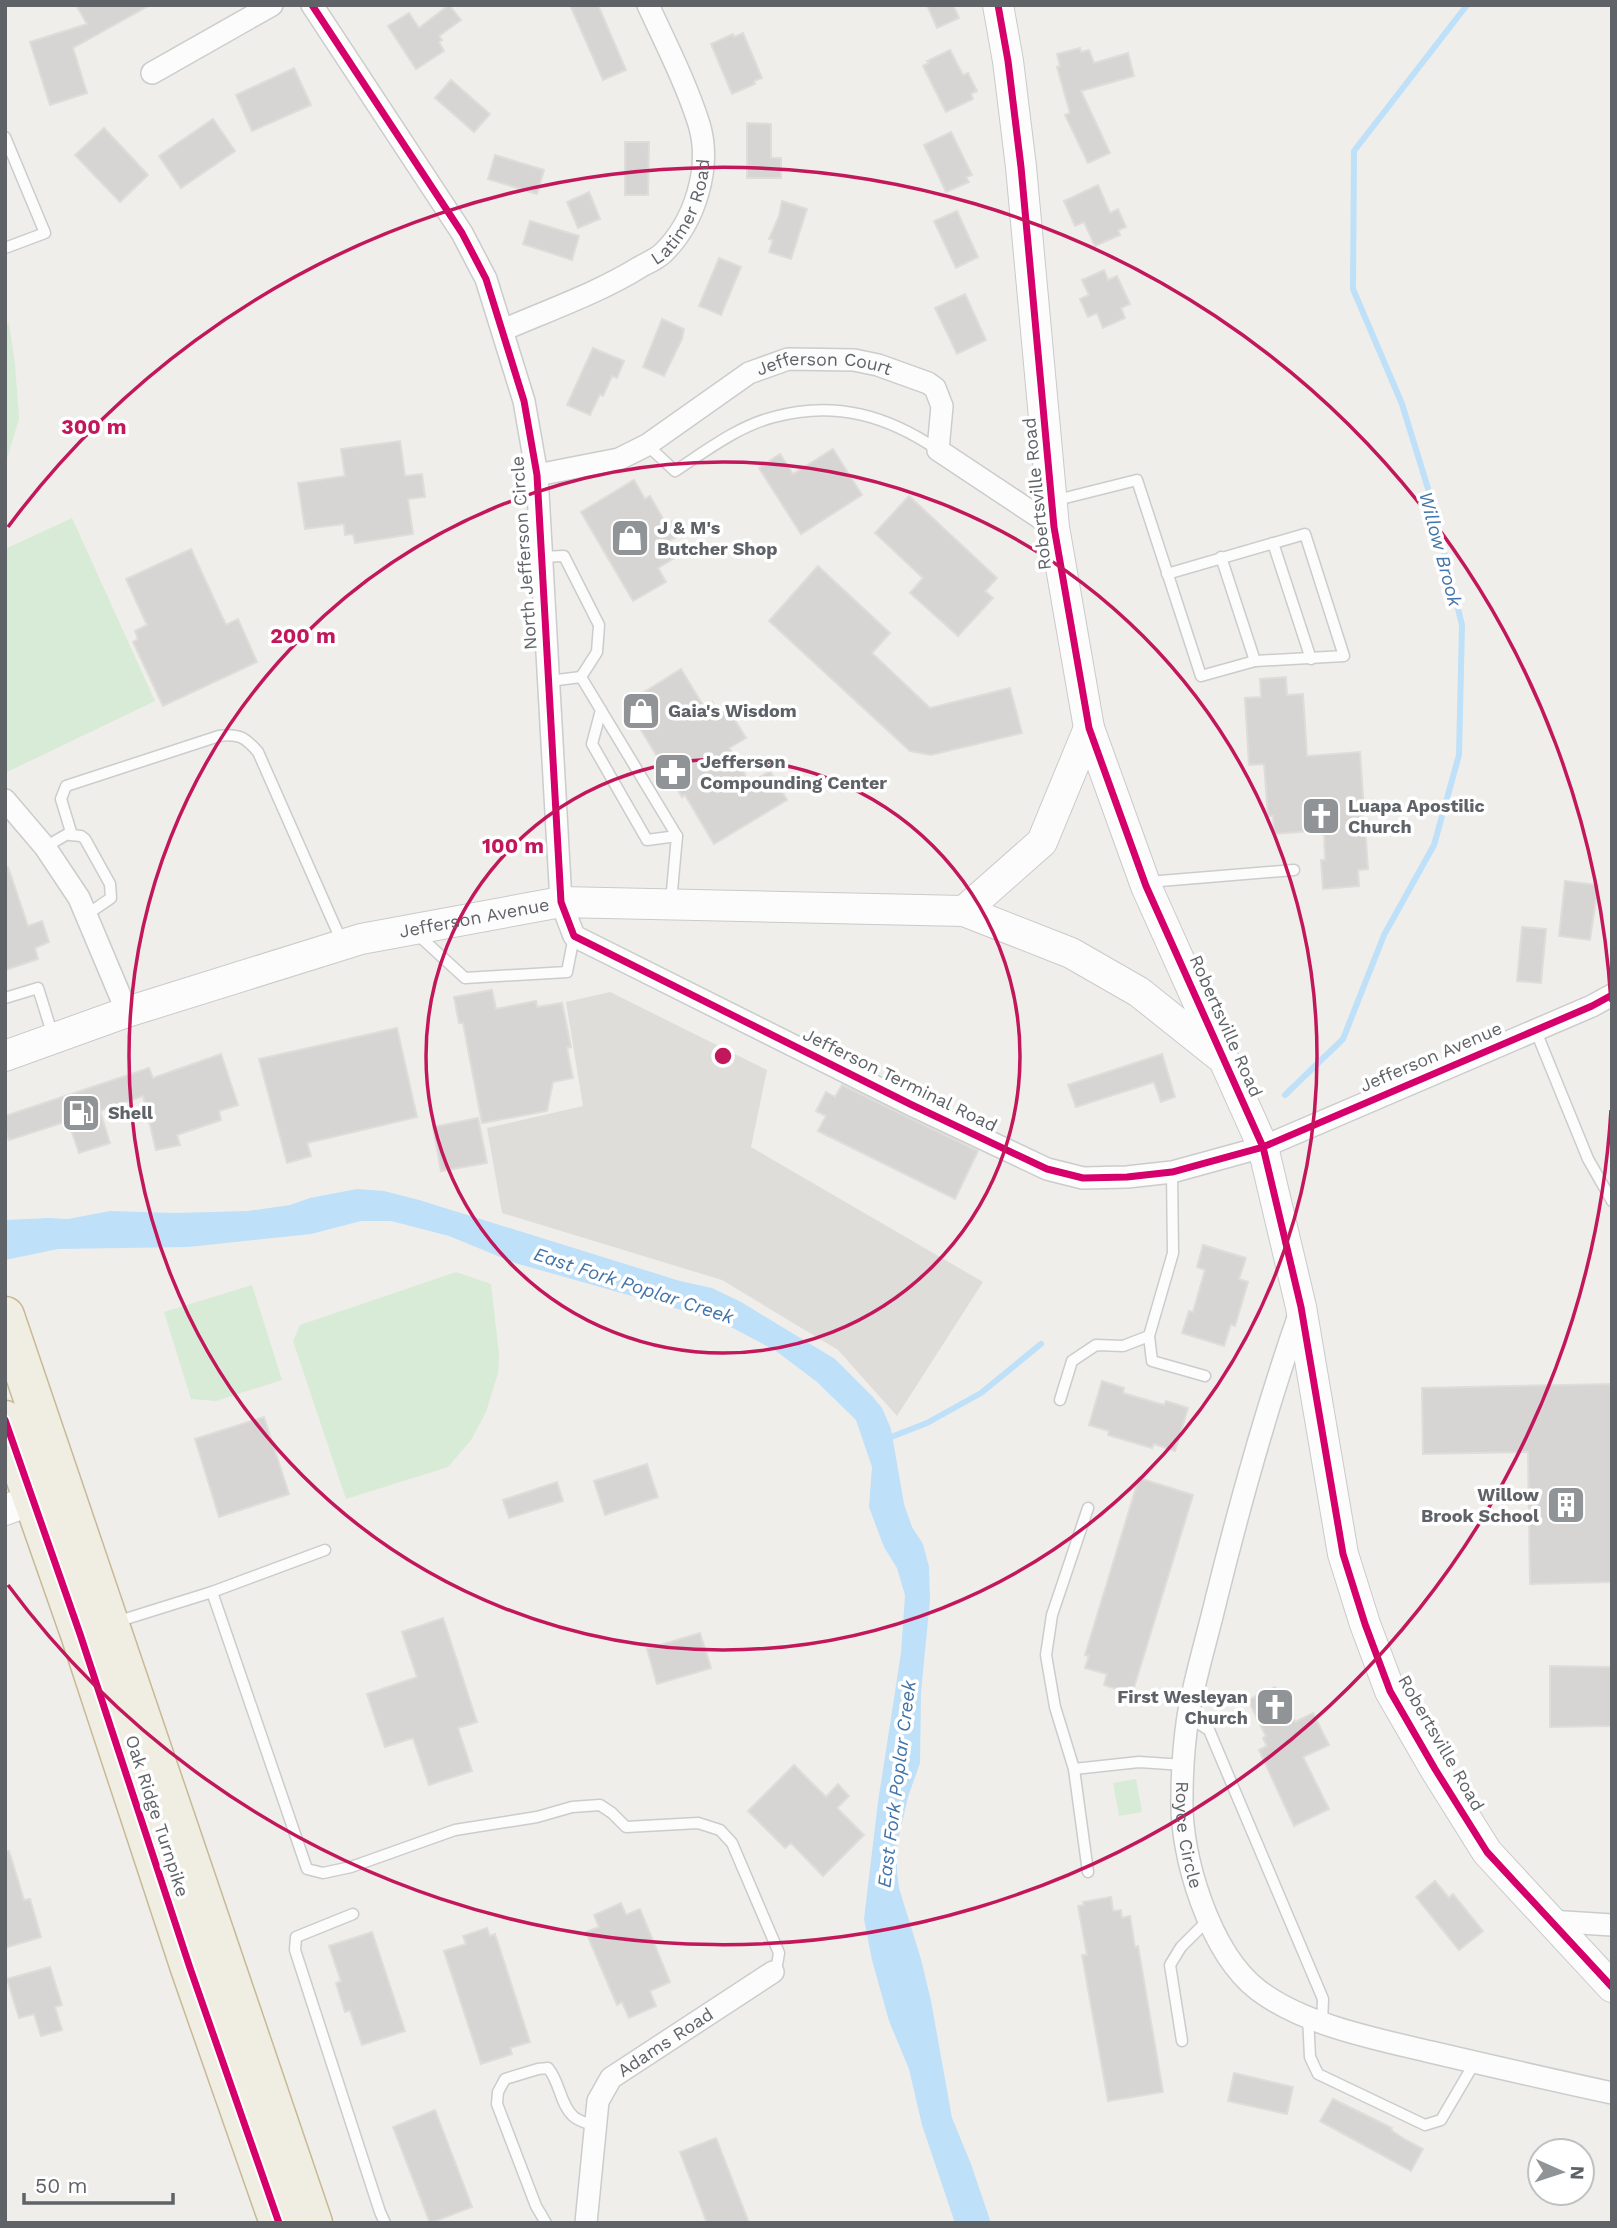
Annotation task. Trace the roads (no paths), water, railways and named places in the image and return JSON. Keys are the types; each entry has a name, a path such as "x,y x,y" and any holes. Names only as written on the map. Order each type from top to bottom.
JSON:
{"highway":[{"path":"5,1316 34,1499"},
{"name":"Oak Ridge Turnpike","path":"5,1420 34,1499 96,1629 190,1968 279,2223"},
{"path":"96,1629 231,1987 313,2223"}],"street":[{"path":"152,73 272,5"},
{"name":"North Jefferson Circle","path":"312,5 461,233 486,278 524,401 537,475 561,902"},
{"name":"Latimer Road","path":"503,330 612,282 662,253 686,222 696,200 702,175 703,150 699,125 648,5"},
{"name":"Robertsville Road","path":"998,5 1021,167 1053,514 1089,728 1145,883 1263,1147 1301,1307 1343,1555 1390,1691 1435,1769 1487,1852 1612,1987"},
{"name":"Jefferson Court","path":"537,475 619,458 647,445 749,373 788,359 854,360 878,365 928,383 935,388 942,405 938,450"},
{"path":"938,450 1053,514"},
{"path":"964,911 1042,842 1089,728"},
{"path":"5,800 46,847 79,898 127,1012"},
{"path":"561,902 574,936"},
{"name":"Jefferson Avenue","path":"5,1056 127,1012 343,944 561,902 964,911 1071,953 1139,992 1222,1057"},
{"name":"Jefferson Terminal Road","path":"574,936 912,1105 1047,1169 1083,1178 1127,1177 1172,1172 1263,1147"},
{"name":"Jefferson Avenue","path":"1263,1147 1612,995"},
{"name":"Royce Circle","path":"1301,1307 1280,1369 1229,1550 1188,1717 1181,1801 1194,1885 1208,1920 1237,1969 1257,1989 1280,2004 1366,2037 1612,2093"},
{"path":"1549,1921 1612,1924"},
{"name":"Adams Road","path":"586,2223 598,2101 611,2078 773,1972"}],"lane":[{"path":"5,137 45,233 5,248"},
{"path":"647,445 675,471 743,430 774,416 811,411 839,411 871,416 902,428 938,450"},
{"path":"1053,514 1137,480 1167,574 1201,676 1255,661 1344,656 1305,534 1167,574"},
{"path":"1273,543 1311,659"},
{"path":"541,557 564,556 599,625 597,652 581,677"},
{"path":"1221,557 1255,661"},
{"path":"549,681 581,677"},
{"path":"581,677 677,836 670,905"},
{"path":"601,710 592,744 648,840 677,836"},
{"path":"69,835 71,828 61,799 66,786 232,734 250,743 258,752 343,944"},
{"path":"46,847 69,835 85,839 112,889 111,898 86,915"},
{"path":"1145,883 1294,870"},
{"path":"412,930 465,978 567,972 574,936"},
{"path":"5,998 38,988 54,1040"},
{"path":"1535,1029 1588,1159 1612,1201"},
{"path":"1172,1172 1173,1254 1149,1336 1152,1361 1205,1376"},
{"path":"1060,1400 1072,1361 1096,1345 1123,1346 1149,1336"},
{"path":"1088,1508 1052,1615 1046,1655 1055,1707 1074,1769 1088,1872"},
{"path":"96,1629 212,1592 325,1550"},
{"path":"212,1592 307,1869 323,1873 351,1867 455,1830 537,1817 572,1807 600,1805 626,1827 698,1823 720,1830 732,1843 779,1953 773,1972"},
{"path":"1188,1717 1209,1730 1323,1998 1315,2019 1310,2057 1318,2074 1425,2125 1441,2120 1475,2062"},
{"path":"1074,1769 1139,1762 1184,1765"},
{"path":"353,1914 296,1937 295,1950 385,2223"},
{"path":"1182,2042 1170,1965 1181,1947 1208,1920"},
{"path":"546,2223 536,2206 497,2104 498,2092 505,2080 548,2068 556,2076 567,2109 574,2118 594,2126"}],"water":[{"name":"East Fork Poplar Creek","path":"357,1189 384,1191 419,1200 680,1281 712,1288 741,1302 835,1359 882,1408 891,1429 904,1504 912,1527 923,1544 929,1567 930,1600 921,1692 920,1763 908,1797 897,1845 899,1888 931,2001 952,2118 991,2223 955,2223 922,2125 909,2069 889,2021 864,1919 878,1802 901,1653 905,1595 897,1568 884,1547 869,1507 872,1467 856,1420 817,1382 776,1351 729,1326 515,1263 449,1236 391,1221 361,1221 311,1234 188,1247 58,1249 5,1260 5,1220 68,1219 110,1211 248,1211 290,1205 310,1198"}],"waterway":[{"name":"Willow Brook","path":"1285,1095 1343,1039 1384,935 1434,845 1459,755 1462,625 1430,495 1402,404 1353,289 1354,151 1467,5"},
{"name":"Willow Brook","path":"886,1439 927,1423 981,1393 1041,1344"}],"place":[{"name":"J & M's Butcher Shop","path":"630,538"},
{"name":"Gaia's Wisdom","path":"641,711"},
{"name":"Jefferson Compounding Center","path":"673,772"},
{"name":"Luapa Apostilic Church","path":"1321,816"},
{"name":"Shell","path":"81,1113"},
{"name":"Willow Brook School","path":"1566,1505"},
{"name":"First Wesleyan Church","path":"1275,1707"}]}
